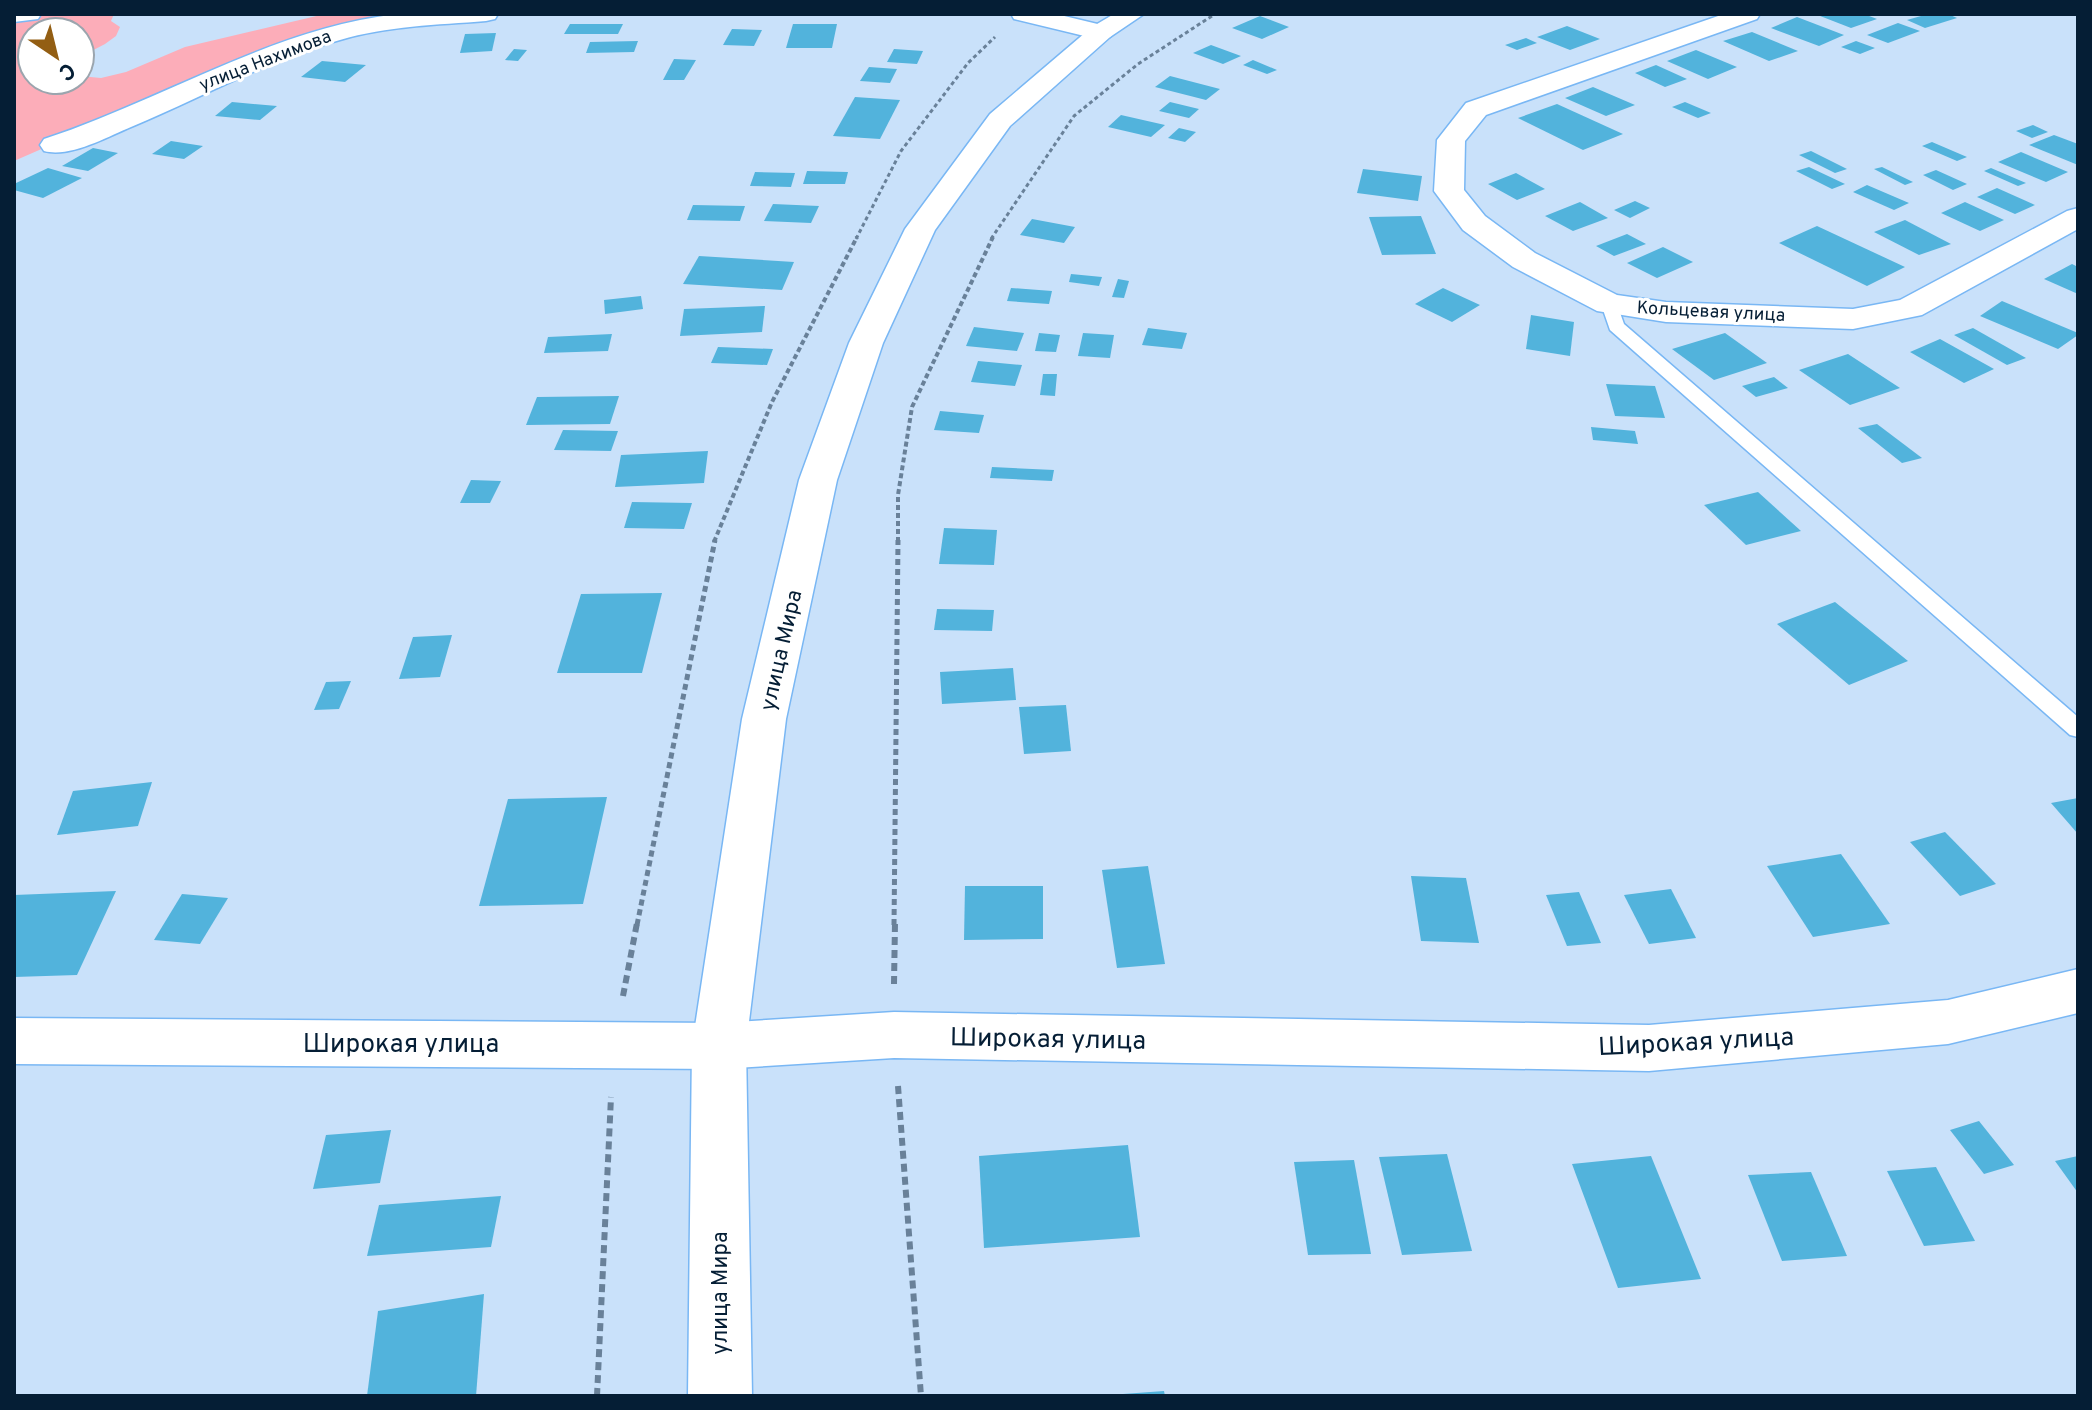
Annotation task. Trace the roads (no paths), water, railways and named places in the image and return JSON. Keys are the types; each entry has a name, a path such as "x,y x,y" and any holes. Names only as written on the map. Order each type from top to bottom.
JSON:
{"main road":[{"path":"14,15 29,14"},
{"name":"улица Нахимова","path":"54,145 94,133 221,74 327,35 369,26 486,14"},
{"path":"1023,14 1117,23"},
{"name":"Кольцевая улица","path":"1748,14 1476,109 1451,140 1449,191 1474,223 1524,260 1609,304 1666,312 1853,319 1910,308 2078,217"},
{"name":"улица Мира","path":"720,1396 719,1046 764,719 818,480 866,343 920,229 1000,120 1117,23"},
{"name":"Широкая улица","path":"14,1041 719,1046 894,1035 1649,1048 1948,1022 2078,991"}],"lane":[{"path":"1609,304 1616,326 2078,729"}]}
